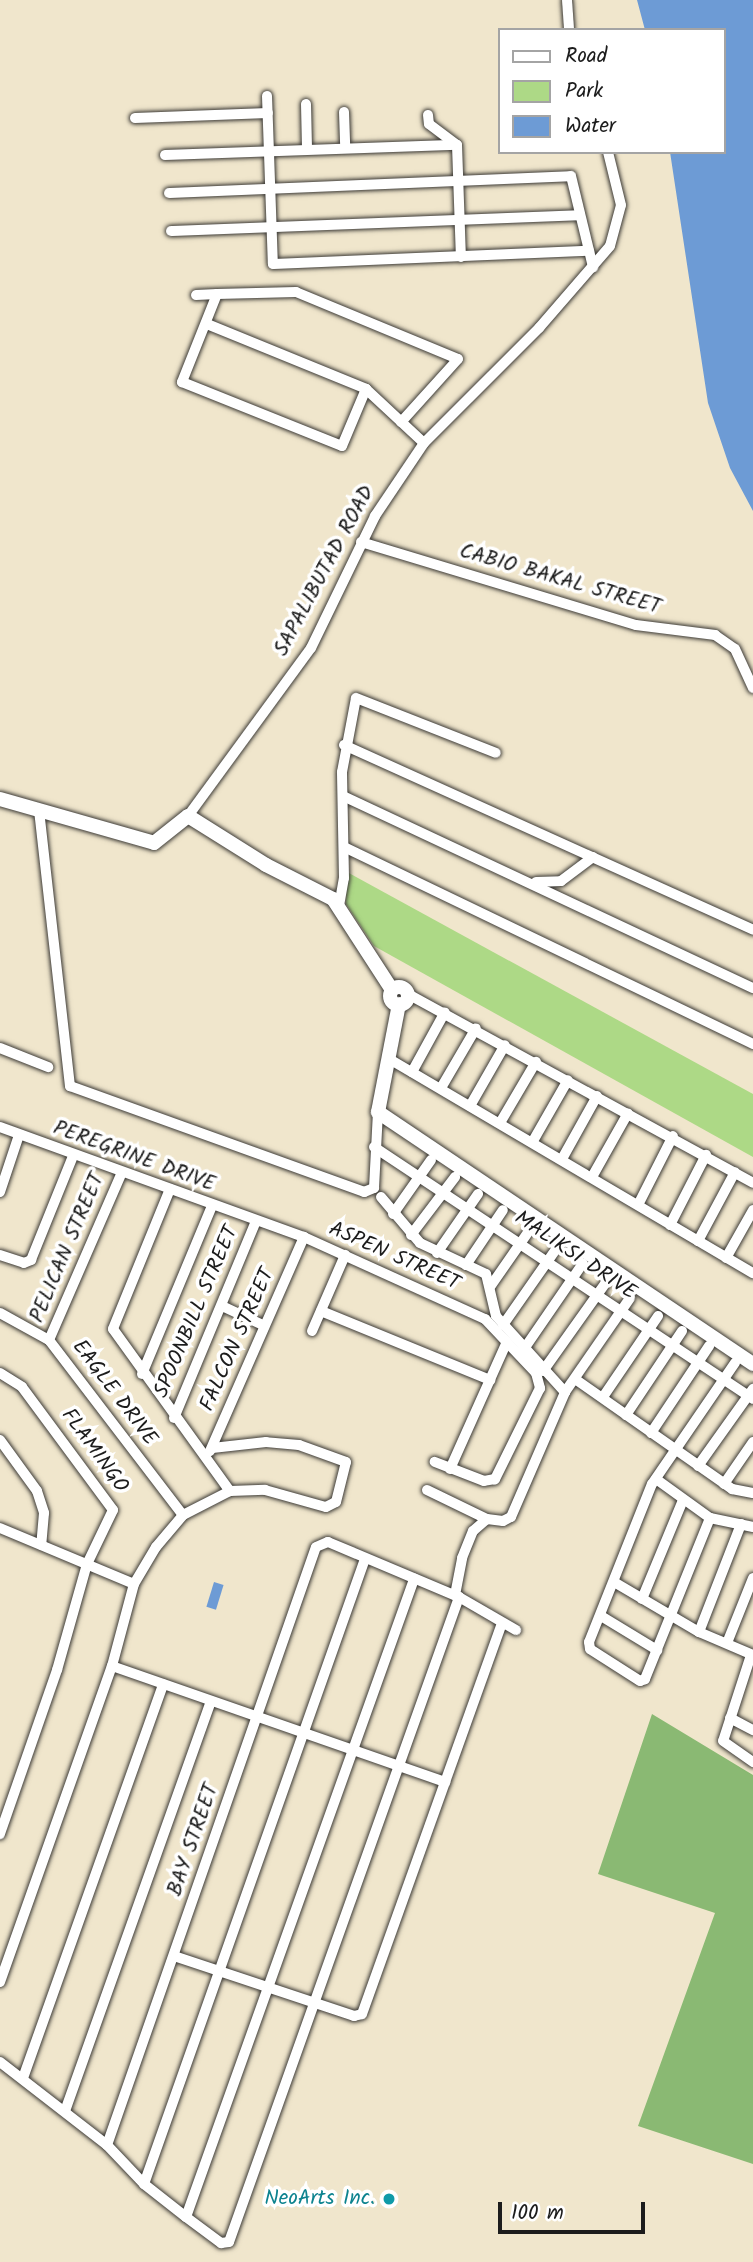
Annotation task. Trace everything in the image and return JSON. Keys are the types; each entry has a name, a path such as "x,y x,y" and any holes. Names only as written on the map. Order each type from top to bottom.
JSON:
{"street":[{"path":"566,0 569,28"},
{"path":"267,96 273,264 589,251"},
{"path":"306,104 307,149"},
{"path":"344,112 345,148"},
{"path":"135,118 268,113"},
{"path":"428,115 429,124 457,145"},
{"path":"164,155 457,145"},
{"path":"457,145 461,257"},
{"name":"SAPALIBUTAD ROAD","path":"0,799 112,835 154,843 188,816 311,648 361,542 424,443 610,246 620,217 620,191 609,154"},
{"path":"169,192 571,176 593,267"},
{"path":"171,231 580,215"},
{"path":"196,295 296,292 458,359 401,422"},
{"path":"217,294 182,382 342,446 366,389"},
{"path":"207,324 366,389 424,443"},
{"name":"CABIO BAKAL STREET","path":"361,542 636,625 715,635 728,641 741,660 753,688"},
{"path":"339,906 344,847 344,745 356,698 496,754"},
{"path":"344,745 753,930"},
{"path":"343,796 753,988"},
{"path":"39,810 70,1086 364,1192 374,1188 374,1147 378,1112 403,999 402,987 392,990 339,906 188,816"},
{"path":"344,847 753,1044"},
{"path":"531,882 561,881 593,857"},
{"path":"403,999 446,1012 673,1136 753,1183"},
{"path":"412,1072 446,1012"},
{"path":"441,1088 476,1028"},
{"path":"470,1106 505,1045"},
{"path":"0,1048 48,1067"},
{"path":"391,1060 639,1203 753,1273"},
{"path":"500,1123 536,1062"},
{"path":"533,1141 568,1080"},
{"path":"562,1159 597,1096"},
{"path":"378,1112 753,1364"},
{"path":"592,1177 628,1113"},
{"name":"PEREGRINE DRIVE","path":"0,1128 256,1221"},
{"path":"0,1192 19,1135"},
{"path":"639,1203 673,1136"},
{"name":"MALIKSI DRIVE","path":"374,1147 522,1241 723,1380 751,1395"},
{"path":"670,1224 706,1155"},
{"path":"0,1255 24,1264 31,1260 73,1156"},
{"path":"393,1214 431,1160"},
{"name":"PELICAN STREET","path":"49,1340 122,1172"},
{"path":"698,1241 735,1172"},
{"path":"411,1235 455,1177"},
{"path":"170,1189 113,1324 114,1334 174,1418 209,1452 230,1491"},
{"path":"437,1253 478,1194"},
{"path":"381,1197 411,1235 437,1253 486,1274 494,1312 543,1371 565,1392"},
{"path":"142,1374 212,1206"},
{"path":"466,1265 503,1210"},
{"path":"726,1258 753,1210"},
{"name":"ASPEN STREET","path":"256,1221 304,1237 485,1319 536,1373 540,1388 495,1479 484,1481 450,1469"},
{"name":"SPOONBILL STREET","path":"174,1418 256,1221"},
{"path":"490,1287 531,1228"},
{"name":"FALCON STREET","path":"209,1452 304,1237"},
{"path":"503,1325 559,1245"},
{"path":"312,1331 345,1255"},
{"path":"524,1349 583,1264"},
{"path":"543,1371 607,1281"},
{"path":"427,1490 487,1519 503,1521 510,1517 565,1392 631,1298"},
{"path":"222,1306 263,1325"},
{"path":"321,1311 490,1380"},
{"name":"EAGLE DRIVE","path":"0,1313 49,1340 183,1515"},
{"path":"603,1397 658,1315"},
{"path":"626,1415 682,1331"},
{"path":"435,1462 450,1469 506,1343"},
{"path":"651,1433 709,1346"},
{"path":"710,1518 645,1679 640,1681 590,1650 656,1479 735,1363"},
{"name":"FLAMINGO","path":"0,1373 22,1387 111,1502 112,1516 87,1564 57,1670 0,1834"},
{"path":"575,1379 724,1484 753,1493"},
{"path":"698,1466 751,1395"},
{"path":"0,1440 37,1490 44,1513 41,1545"},
{"path":"0,1982 112,1666 134,1584 156,1547 183,1515 230,1491 265,1490 332,1506 346,1462 299,1445 266,1442 209,1452"},
{"path":"724,1484 753,1442"},
{"path":"656,1479 710,1518 753,1527"},
{"path":"642,1599 684,1500"},
{"path":"0,2062 107,2145 144,2184 221,2243 229,2242 400,1767 457,1596 467,1543 487,1519"},
{"path":"699,1632 741,1524"},
{"path":"0,1528 134,1584"},
{"name":"BAY STREET","path":"107,2145 317,1547 328,1542 365,1559"},
{"path":"144,2184 365,1559 457,1596 516,1630"},
{"path":"727,1643 753,1578"},
{"path":"186,2217 414,1579"},
{"path":"614,1582 699,1632 752,1655 723,1744 753,1762"},
{"path":"601,1616 657,1650"},
{"path":"174,1956 354,2016 362,2014 502,1623"},
{"path":"112,1666 444,1783"},
{"path":"23,2078 163,1684"},
{"path":"741,1686 753,1692"},
{"path":"65,2111 211,1701"},
{"path":"730,1718 753,1730"}],"green space":[{"path":"347,872 753,1094 753,1157 374,946 346,904"},
{"path":"652,1714 753,1775 753,2164 638,2126 715,1913 598,1874"}],"water":[{"path":"637,0 753,0 753,511 730,468 708,403 670,154 725,154 725,28 644,28"},
{"path":"214,1582 224,1585 216,1610 206,1607"}],"place":[{"name":"NeoArts Inc.","path":"389,2199"}]}
